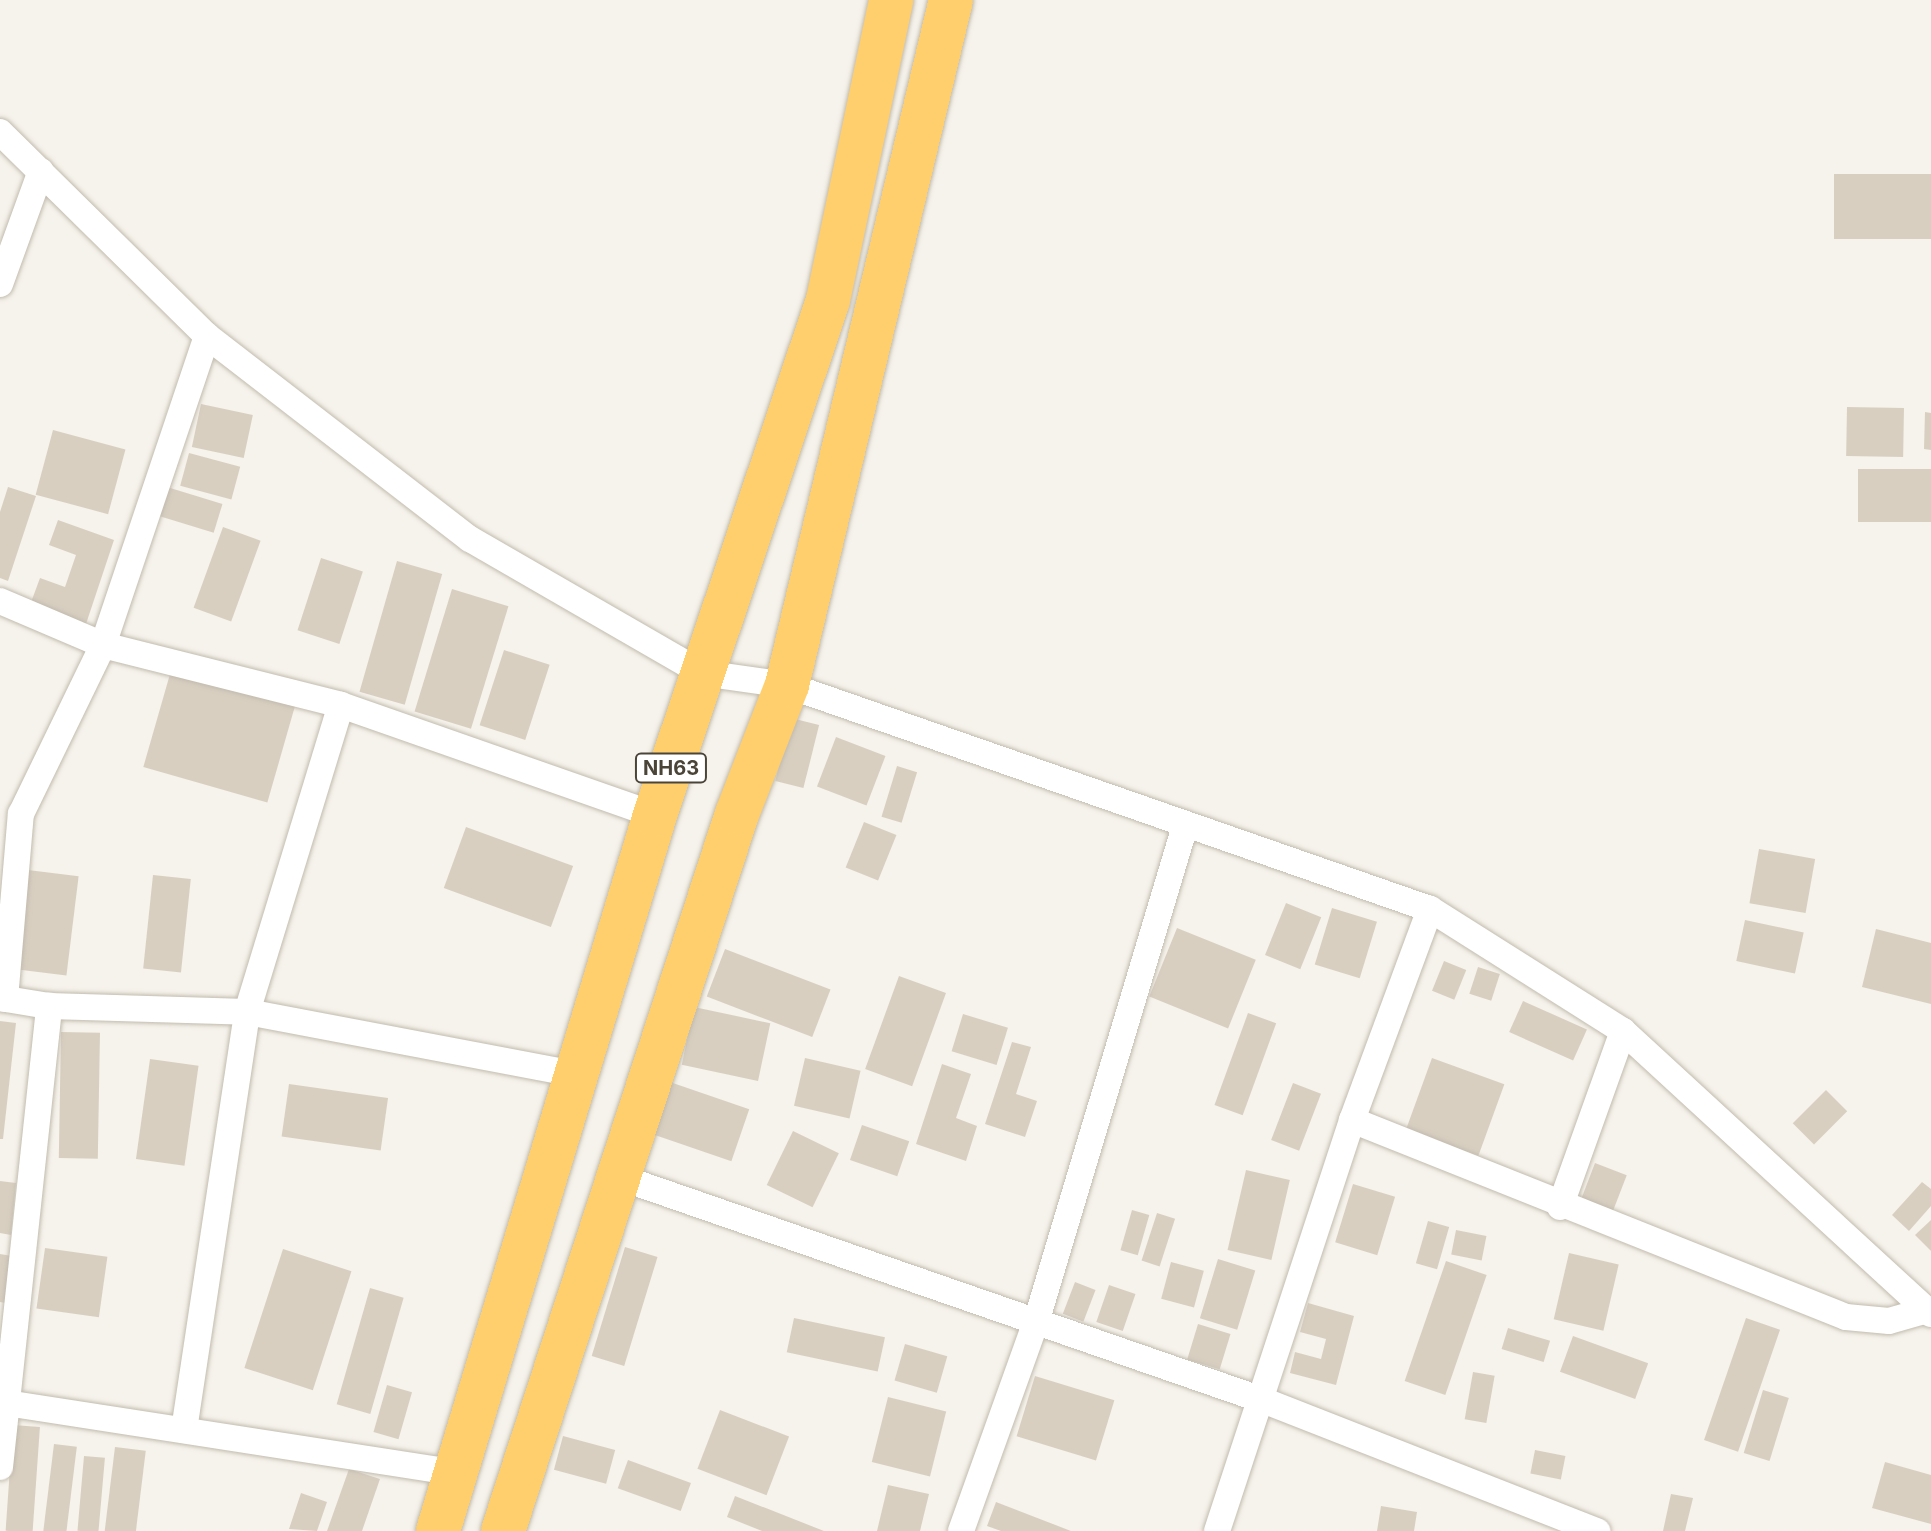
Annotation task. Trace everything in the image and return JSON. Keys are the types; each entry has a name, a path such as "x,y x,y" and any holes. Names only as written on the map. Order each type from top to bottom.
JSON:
{"highway":[{"name":"NH63","path":"438,1531 453,1472 655,815 828,300 891,0"},
{"path":"503,1531 619,1177 787,685 951,0"}],"street":[{"path":"0,132 207,336 448,525 702,673 787,685 1430,909 1623,1031 1929,1312"},
{"path":"0,284 41,171"},
{"path":"207,336 103,645 21,814 2,998 49,1006 247,1012 575,1074"},
{"path":"0,601 103,645 341,705 655,815"},
{"path":"184,1430 247,1012 341,705"},
{"path":"961,1531 1037,1319 1185,826"},
{"path":"1217,1531 1265,1401 1352,1120 1430,909"},
{"path":"0,1467 49,1006"},
{"path":"1560,1207 1623,1031"},
{"path":"1352,1120 1560,1207 1863,1322 1929,1312"},
{"path":"619,1177 1037,1319 1265,1401 1597,1531"},
{"path":"5,1402 453,1472"}],"building":[{"path":"1834,174 1931,174 1931,239 1834,239"},
{"path":"201,404 253,415 244,458 192,447"},
{"path":"1847,407 1904,408 1903,457 1846,456"},
{"path":"1925,412 1931,413 1931,450 1924,449"},
{"path":"53,430 125,449 108,514 36,495"},
{"path":"189,453 240,467 231,500 180,486"},
{"path":"1858,469 1931,469 1931,522 1858,522"},
{"path":"8,487 36,496 8,581 0,578 0,512"},
{"path":"167,487 222,504 214,533 158,516"},
{"path":"58,520 114,540 86,624 30,605 40,578 65,587 76,555 49,545"},
{"path":"223,527 261,541 231,621 194,608"},
{"path":"321,558 363,572 339,644 298,630"},
{"path":"397,561 442,574 405,705 360,692"},
{"path":"452,589 508,606 471,729 415,711"},
{"path":"504,650 550,665 525,740 480,725"},
{"path":"172,667 296,703 267,803 143,767"},
{"path":"791,718 819,725 803,788 775,781"},
{"path":"836,737 885,756 866,805 817,786"},
{"path":"897,766 917,772 902,823 882,817"},
{"path":"864,822 896,835 878,881 846,867"},
{"path":"466,827 573,866 551,927 444,888"},
{"path":"1759,849 1815,859 1806,913 1749,903"},
{"path":"28,870 79,876 66,975 16,969"},
{"path":"153,875 191,879 181,972 143,968"},
{"path":"1286,903 1321,917 1300,969 1265,955"},
{"path":"1332,908 1377,922 1360,978 1315,964"},
{"path":"1745,920 1804,932 1795,974 1736,961"},
{"path":"1177,928 1256,960 1228,1028 1149,997"},
{"path":"1876,929 1931,943 1931,1004 1862,987"},
{"path":"725,949 830,989 812,1037 707,997"},
{"path":"1444,961 1466,970 1454,1000 1432,991"},
{"path":"1478,967 1500,974 1491,1001 1469,994"},
{"path":"899,976 946,993 912,1086 865,1069"},
{"path":"1523,1001 1587,1029 1573,1061 1509,1032"},
{"path":"694,1007 770,1023 758,1081 682,1065"},
{"path":"1248,1013 1276,1023 1243,1115 1214,1105"},
{"path":"963,1014 1008,1028 997,1065 952,1051"},
{"path":"0,1021 16,1023 3,1139 0,1139"},
{"path":"61,1032 100,1033 98,1159 59,1158"},
{"path":"1012,1042 1031,1047 1016,1094 1037,1101 1025,1137 985,1124"},
{"path":"805,1058 861,1071 850,1119 794,1106"},
{"path":"1432,1058 1504,1084 1478,1156 1406,1129"},
{"path":"150,1059 199,1066 184,1166 136,1159"},
{"path":"942,1064 971,1074 956,1118 977,1126 966,1161 916,1144"},
{"path":"667,1081 749,1109 731,1161 649,1133"},
{"path":"1293,1083 1321,1094 1299,1151 1271,1140"},
{"path":"289,1084 388,1098 381,1150 282,1136"},
{"path":"1826,1090 1847,1111 1814,1144 1793,1123"},
{"path":"862,1125 909,1141 897,1176 850,1160"},
{"path":"793,1131 839,1153 813,1207 767,1185"},
{"path":"1595,1163 1627,1175 1613,1212 1581,1199"},
{"path":"1246,1170 1290,1180 1271,1260 1228,1250"},
{"path":"0,1181 16,1183 11,1235 0,1233"},
{"path":"1922,1182 1931,1189 1931,1206 1909,1231 1892,1215"},
{"path":"1353,1184 1395,1197 1377,1255 1335,1242"},
{"path":"1132,1210 1149,1215 1138,1255 1120,1250"},
{"path":"1157,1213 1175,1219 1160,1266 1142,1261"},
{"path":"1931,1220 1931,1251 1915,1235"},
{"path":"1428,1221 1449,1227 1437,1269 1416,1263"},
{"path":"1456,1230 1486,1236 1482,1260 1451,1255"},
{"path":"625,1247 658,1257 624,1366 592,1356"},
{"path":"45,1248 107,1257 99,1317 37,1308"},
{"path":"283,1249 351,1271 313,1390 244,1368"},
{"path":"1569,1253 1619,1264 1603,1331 1554,1319"},
{"path":"0,1254 12,1256 6,1303 0,1302"},
{"path":"1218,1259 1255,1270 1237,1330 1200,1318"},
{"path":"1446,1261 1487,1275 1445,1395 1405,1381"},
{"path":"1171,1262 1204,1271 1194,1308 1161,1299"},
{"path":"1075,1282 1096,1290 1083,1322 1063,1314"},
{"path":"1109,1285 1135,1294 1123,1331 1096,1322"},
{"path":"370,1288 404,1298 370,1414 337,1404"},
{"path":"1308,1303 1354,1316 1336,1385 1290,1373 1295,1352 1321,1359 1326,1339 1300,1332"},
{"path":"794,1318 885,1337 878,1372 787,1352"},
{"path":"1746,1318 1780,1330 1738,1452 1704,1440"},
{"path":"1198,1324 1231,1334 1220,1369 1187,1359"},
{"path":"1508,1328 1550,1341 1544,1362 1502,1349"},
{"path":"1573,1336 1648,1363 1635,1399 1560,1372"},
{"path":"905,1344 947,1356 937,1393 895,1381"},
{"path":"1473,1372 1495,1376 1486,1423 1465,1419"},
{"path":"1035,1376 1114,1400 1096,1461 1017,1436"},
{"path":"387,1385 412,1392 398,1439 373,1432"},
{"path":"1763,1390 1789,1398 1770,1461 1744,1453"},
{"path":"888,1397 946,1412 930,1477 872,1462"},
{"path":"720,1410 789,1437 767,1495 697,1469"},
{"path":"13,1425 40,1427 33,1531 6,1531"},
{"path":"563,1436 615,1450 606,1484 554,1470"},
{"path":"54,1444 77,1447 66,1531 43,1531"},
{"path":"115,1447 146,1451 136,1531 105,1531"},
{"path":"1535,1450 1565,1456 1561,1479 1530,1474"},
{"path":"84,1456 105,1458 99,1531 77,1531"},
{"path":"628,1460 691,1483 681,1511 618,1488"},
{"path":"1885,1462 1931,1475 1931,1524 1872,1508"},
{"path":"349,1469 380,1479 362,1531 327,1531"},
{"path":"888,1485 929,1494 920,1531 877,1531"},
{"path":"301,1493 327,1502 317,1531 289,1529"},
{"path":"1671,1494 1693,1498 1685,1531 1663,1531"},
{"path":"735,1496 824,1531 762,1531 727,1517"},
{"path":"996,1502 1071,1531 1001,1531 987,1526"},
{"path":"1381,1506 1417,1512 1414,1531 1377,1531"}]}
